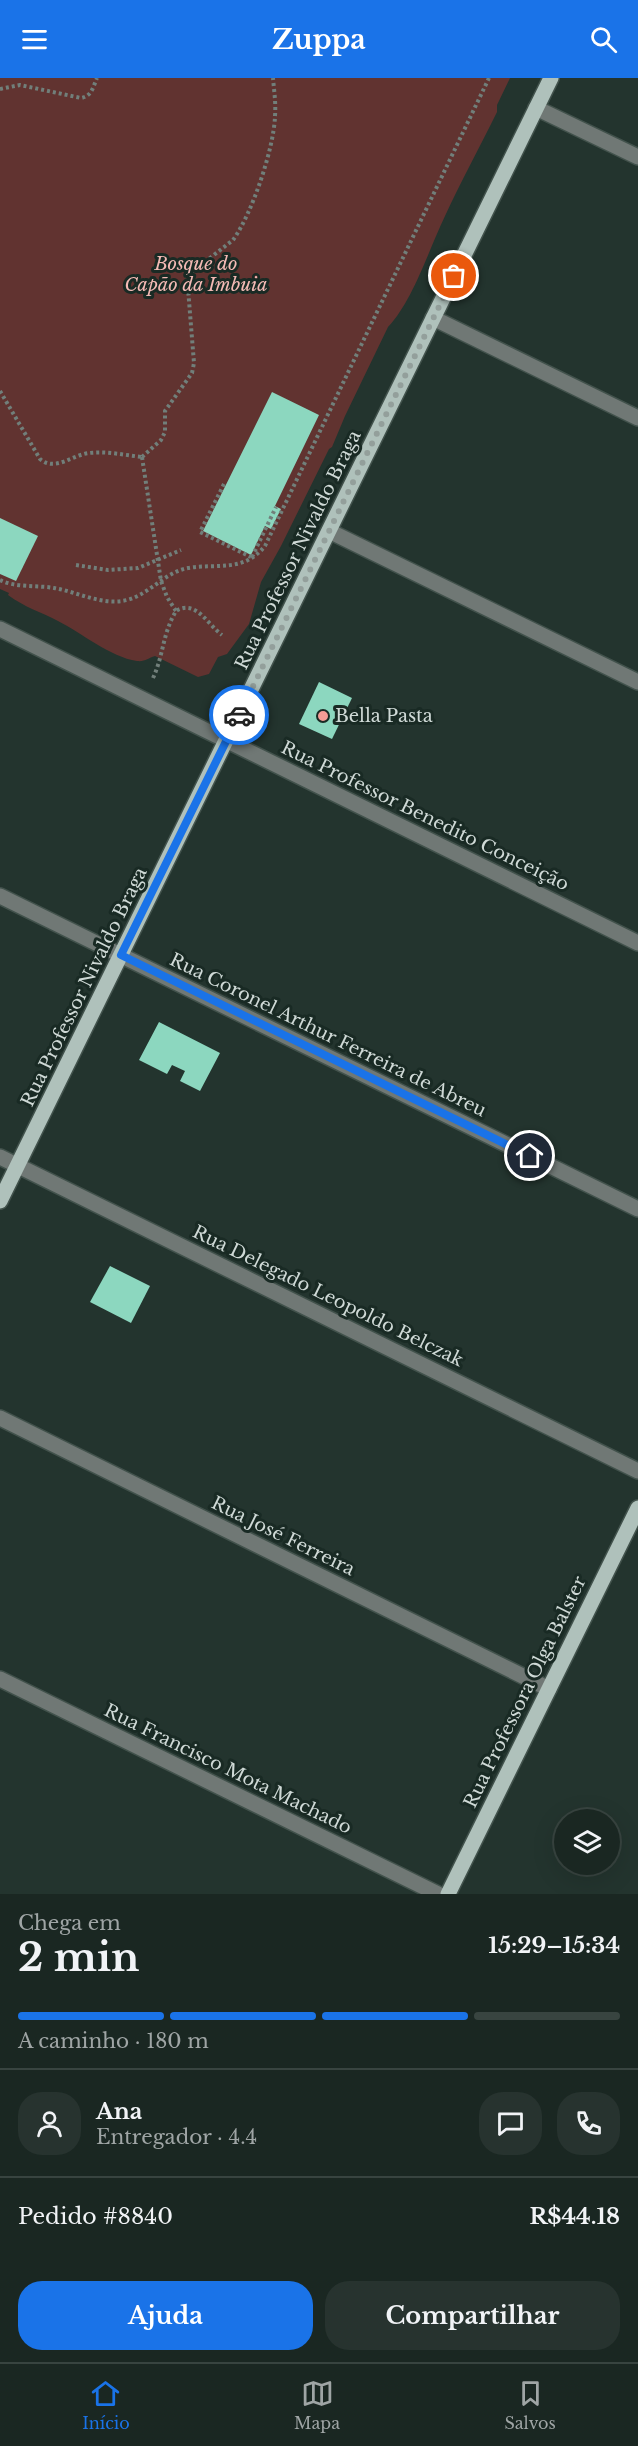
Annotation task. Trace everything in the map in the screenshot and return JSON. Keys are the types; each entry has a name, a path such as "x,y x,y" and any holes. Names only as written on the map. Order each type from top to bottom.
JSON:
{"main road":[{"name":"Rua Professor Nivaldo Braga","path":"0,1201 551,78"},
{"name":"Rua Professora Olga Balster","path":"448,1894 638,1508"}],"street":[{"path":"536,108 638,157"},
{"path":"433,318 638,418"},
{"path":"329,531 638,682"},
{"name":"Rua Professor Benedito Conceição","path":"0,629 638,943"},
{"name":"Rua Coronel Arthur Ferreira de Abreu","path":"0,896 638,1209"},
{"name":"Rua Delegado Leopoldo Belczak","path":"0,1157 638,1470"},
{"name":"Rua José Ferreira","path":"0,1418 549,1689"},
{"name":"Rua Francisco Mota Machado","path":"0,1679 438,1894"}],"path":[{"path":"0,89 20,85 81,98 91,93 97,78"},
{"path":"0,391 40,459 46,464 55,465 87,453 105,452 142,457 161,440 165,432 165,411 192,373 194,363 188,276 233,240 239,232 260,182 275,115 273,78"},
{"path":"0,580 14,585 57,588 113,602 136,596 174,573 187,568 235,565 259,554 265,546 489,78"},
{"path":"142,457 161,581 176,611"},
{"path":"224,483 200,532 252,558"},
{"path":"252,558 276,507"},
{"path":"76,565 108,570 138,567 181,550"},
{"path":"153,678 162,659 166,627 176,611 189,606 196,608 209,624 222,634"}],"green space":[{"name":"Bosque do Capão da Imbuia","path":"0,78 510,78 497,105 497,112 451,203 413,289 388,327 332,447 261,582 249,624 227,654 218,657 209,674 198,677 155,656 140,661 117,655 58,621 20,603 8,595 9,593 0,589"}],"building":[{"path":"272,392 319,415 275,506 281,509 271,529 265,526 251,555 203,531"},
{"path":"0,518 38,536 16,581 0,574"},
{"name":"Bella Pasta","path":"319,682 352,698 332,739 299,724"},
{"path":"159,1022 220,1053 200,1091 180,1081 185,1071 172,1065 167,1074 139,1060"},
{"path":"110,1266 150,1286 131,1323 90,1302"}],"way so far":[{"path":"239,715 454,276"}],"place":[{"name":"Bella Pasta","path":"323,716"}],"route":[{"path":"239,715 121,955 530,1156"}]}
